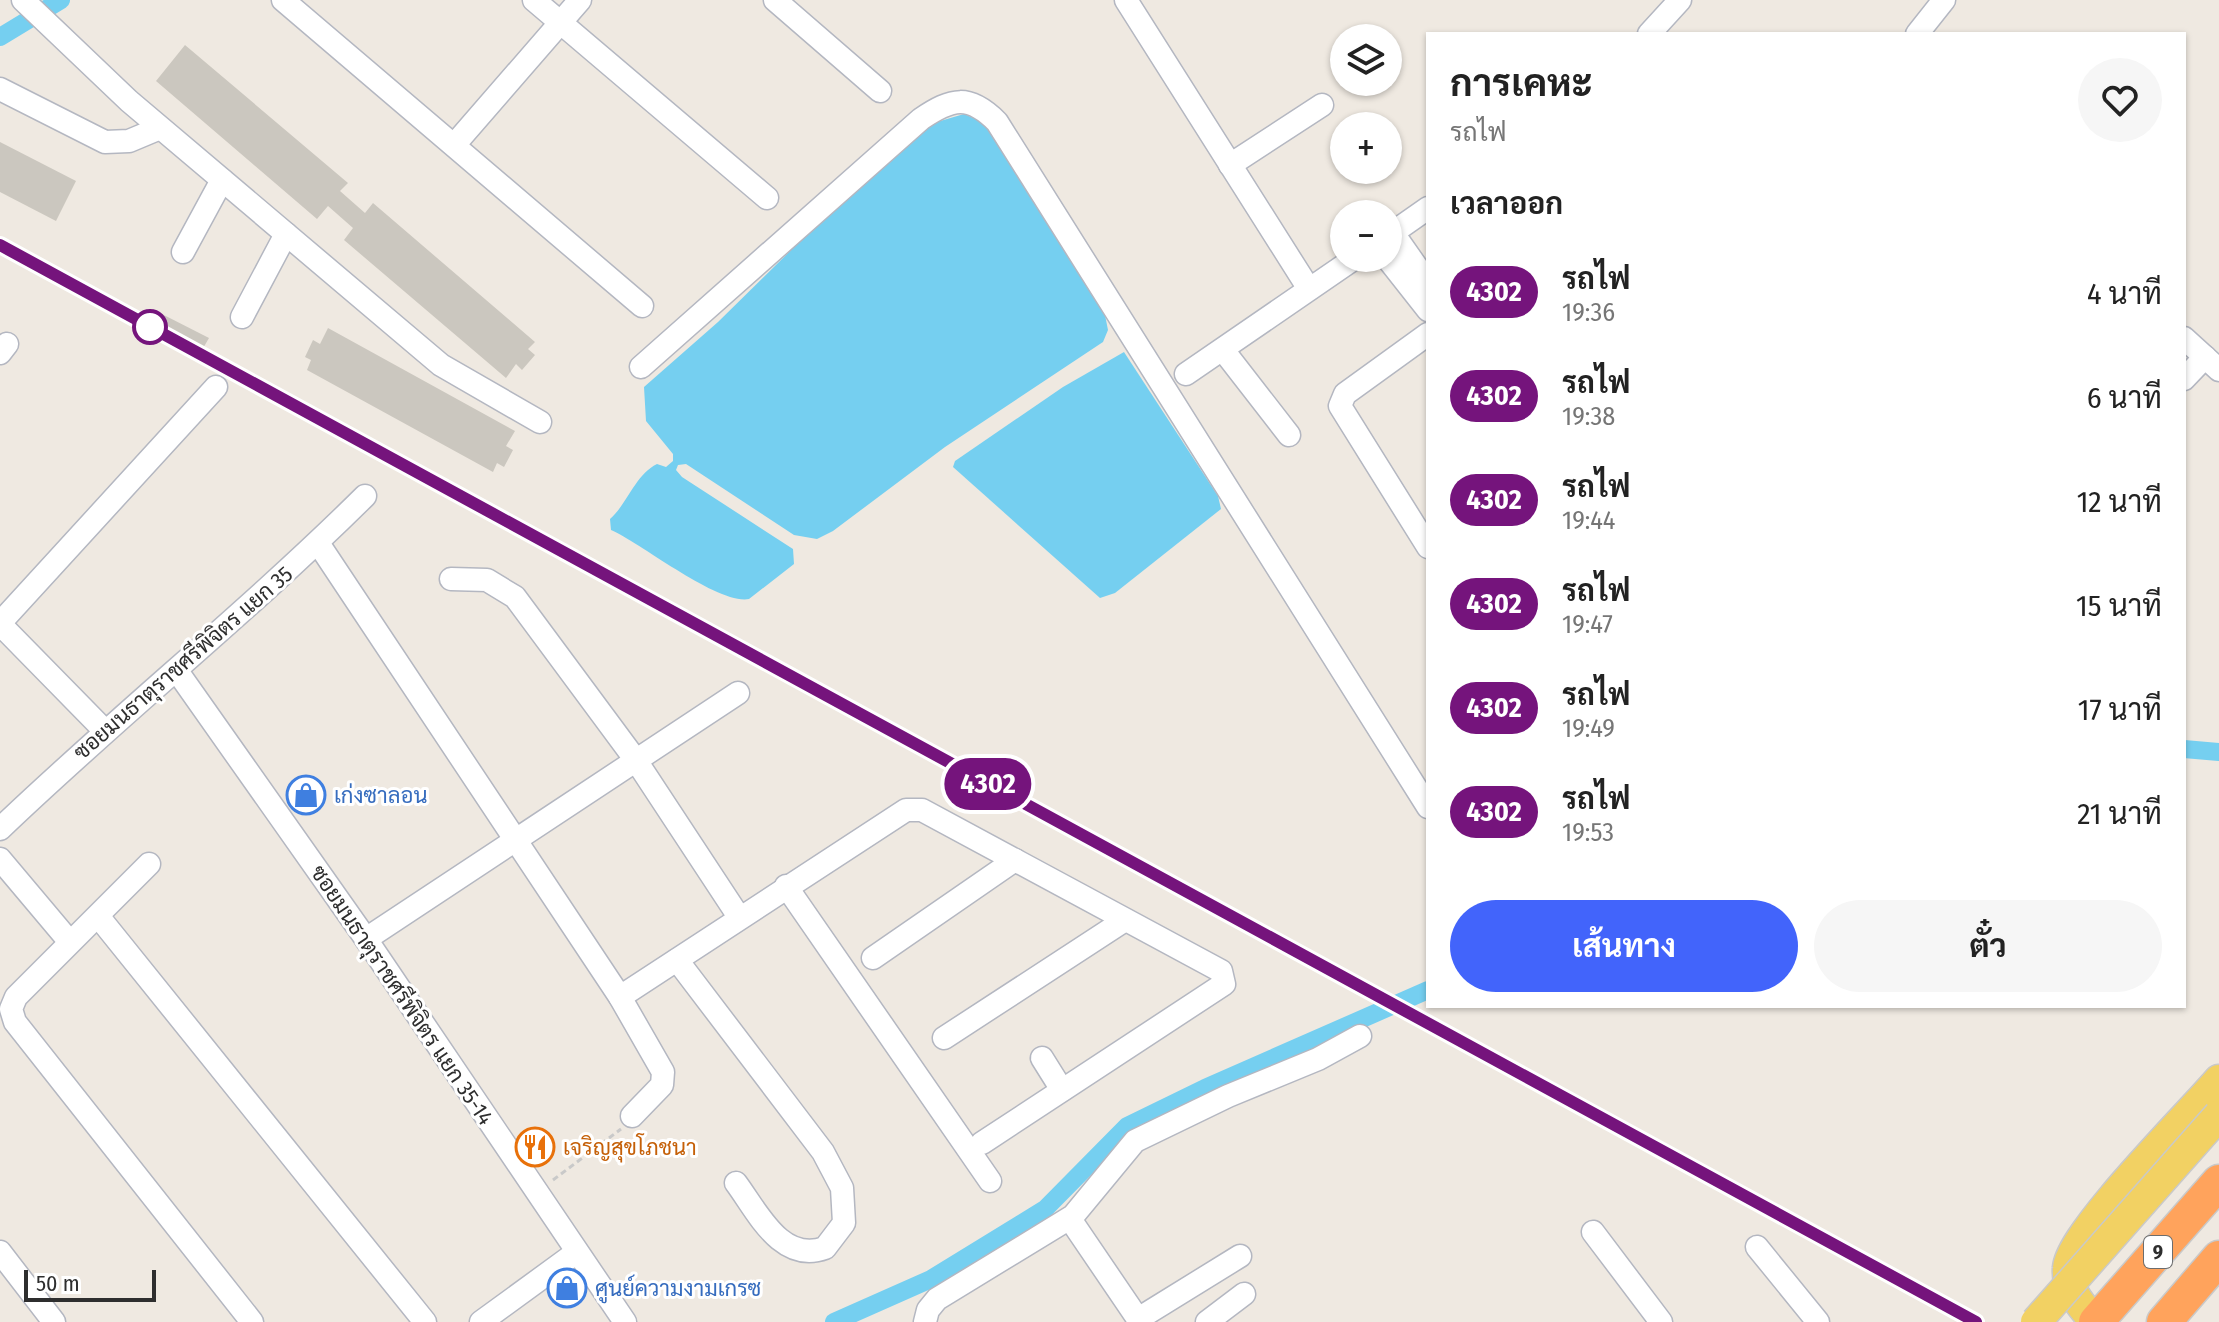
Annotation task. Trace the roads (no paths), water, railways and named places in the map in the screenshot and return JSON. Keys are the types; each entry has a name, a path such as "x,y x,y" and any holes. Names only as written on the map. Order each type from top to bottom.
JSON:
{"highway":[{"name":"9","path":"2096,1322 2219,1182"},
{"name":"9","path":"2164,1322 2219,1258"}],"main road":[{"path":"2096,1322 2073,1295 2067,1269 2072,1251 2108,1204 2219,1080"},
{"path":"2036,1322 2219,1115"}],"street":[{"path":"23,0 160,128 441,365 540,422"},
{"path":"283,0 642,306"},
{"path":"534,0 767,198"},
{"path":"455,144 580,0"},
{"path":"775,0 880,91"},
{"path":"1126,0 1309,289"},
{"path":"1651,32 1680,0"},
{"path":"1919,32 1944,0"},
{"path":"0,89 105,142 129,141 160,128"},
{"path":"641,367 921,119 948,104 966,101 981,105 997,122 1426,804"},
{"path":"1230,165 1322,105"},
{"path":"183,252 222,180"},
{"path":"1402,226 1426,209"},
{"path":"242,317 286,234"},
{"path":"1402,250 1426,280"},
{"path":"1186,374 1334,272"},
{"path":"1398,272 1426,308"},
{"path":"1426,335 1345,394 1340,406 1426,544"},
{"path":"2186,340 2212,364 2186,378"},
{"path":"1223,350 1289,435"},
{"path":"104,730 0,624 216,387"},
{"name":"ซอยมนธาตุราชศรีพิจิตร แยก 35","path":"0,829 104,730 177,671 318,543 365,496"},
{"path":"318,543 620,997 665,1080 629,1121"},
{"path":"451,579 495,582 515,597 635,759 739,917"},
{"name":"ซอยมนธาตุราชศรีพิจิตร แยก 35-14","path":"177,671 366,939 625,1322"},
{"path":"366,939 738,693"},
{"path":"620,997 906,810 922,810 1221,971 1224,984 982,1143"},
{"path":"0,859 69,941"},
{"path":"873,958 1015,860"},
{"path":"149,864 69,941 16,997 11,1009 15,1022 252,1322"},
{"path":"786,886 990,1181"},
{"path":"98,916 425,1322"},
{"path":"944,1038 1125,920"},
{"path":"677,960 823,1152 842,1188 844,1223 825,1248 795,1249 776,1238 736,1183"},
{"path":"925,1322 928,1310 937,1299 1070,1219 1135,1141 1228,1096 1318,1059 1360,1036"},
{"path":"1042,1058 1062,1090"},
{"path":"1070,1219 1139,1320 1240,1256"},
{"path":"1593,1232 1661,1322"},
{"path":"1757,1247 1818,1322"},
{"path":"0,1252 54,1322"},
{"path":"481,1322 577,1252"},
{"path":"1207,1322 1244,1294"}],"water":[{"path":"964,114 983,122 1001,142 1105,315 1108,330 1103,342 945,447 833,531 817,539 794,535 686,464 678,465 676,470 682,477 793,549 794,564 749,599 719,593 611,530 610,519 643,475 657,464 666,467 673,461 673,454 646,421 644,387 718,322 841,201 930,124"},
{"path":"1124,352 1218,496 1221,509 1115,593 1100,598 953,467 955,461 1063,387"}],"waterway":[{"path":"0,37 61,0"},
{"path":"2186,749 2219,752"},
{"path":"834,1322 931,1279 1045,1209 1127,1126 1205,1088 1426,991"}],"railway":[{"path":"0,245 1976,1322"}],"train":[{"name":"4302","path":"0,245 1976,1322"}],"place":[{"name":"เก่งซาลอน","path":"306,795"},
{"name":"เจริญสุขโภชนา","path":"535,1147"},
{"name":"ศูนย์ความงามเกรซ","path":"567,1288"}]}
